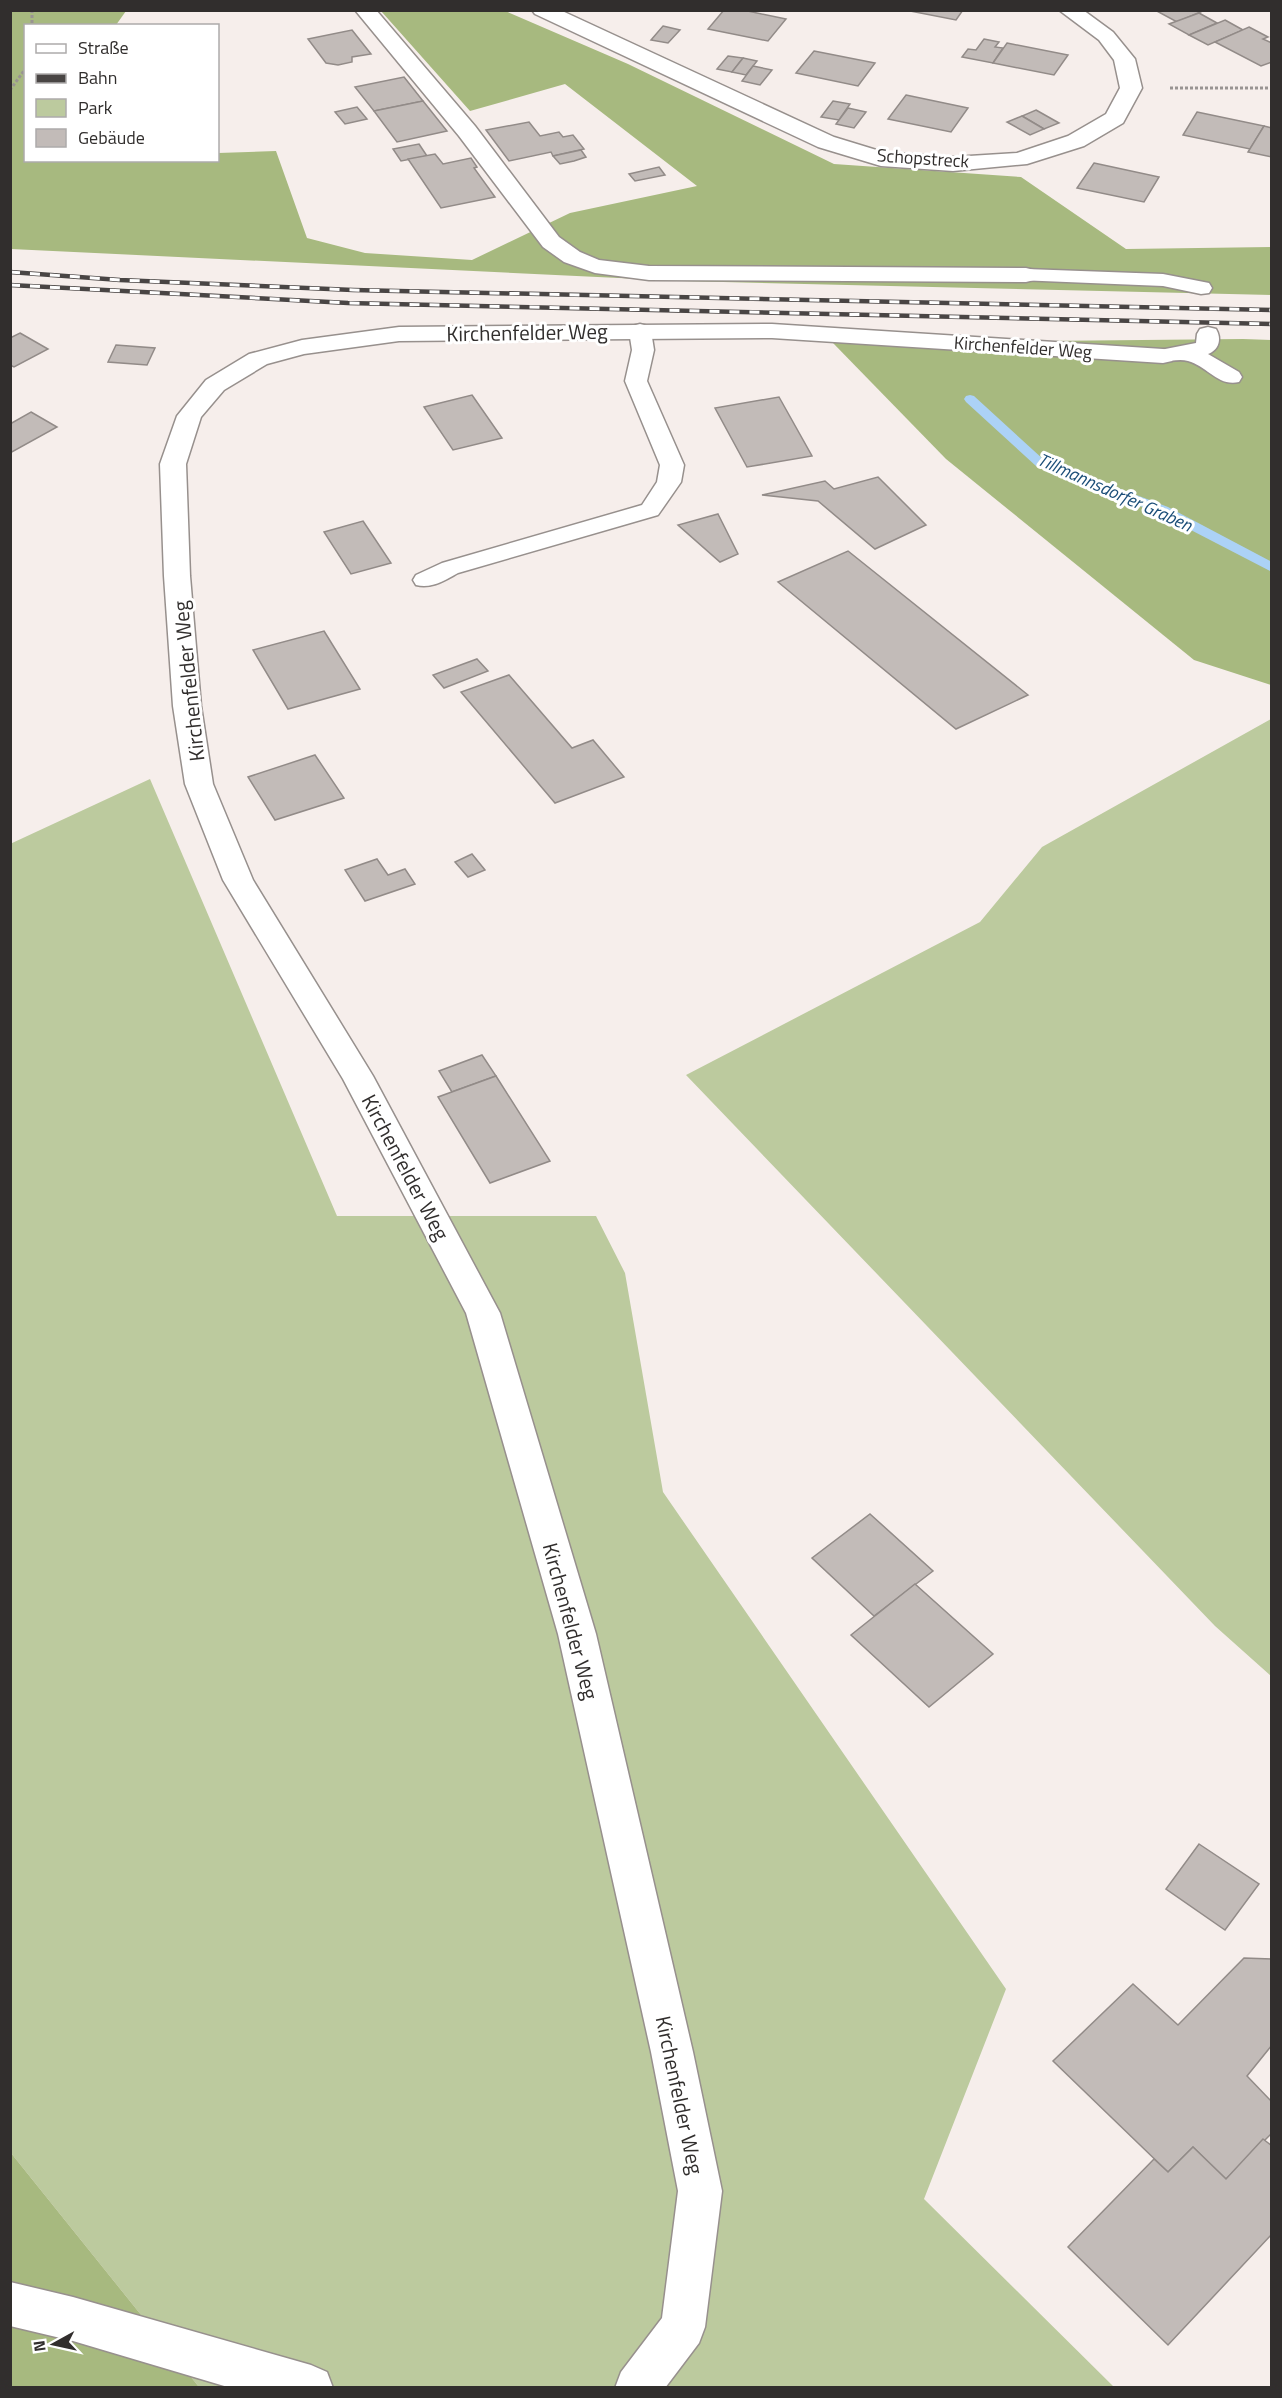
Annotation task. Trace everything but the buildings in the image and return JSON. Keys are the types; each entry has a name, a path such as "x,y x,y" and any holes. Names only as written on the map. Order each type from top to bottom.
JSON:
{"street":[{"path":"364,10 467,131 552,242 572,256 595,266 649,273 871,267 1026,275"},
{"name":"Schopstreck","path":"542,10 826,142 881,159 953,164 1019,159 1076,141 1115,118 1131,88"},
{"path":"1069,10 1106,36 1124,59 1131,88"},
{"name":"Kirchenfelder Weg","path":"637,2388 683,2327 700,2191 672,2052 577,1634 483,1313 357,1076 238,880 199,784 186,706 177,576 173,464 189,416 215,385 258,359 302,347 399,334 772,331 1163,356"},
{"path":"10,2304 73,2319 312,2388"}],"lane":[{"path":"1026,275 1163,280 1201,288"},
{"path":"425,580 450,568 650,510 669,482 672,465 636,381 643,350 640,331"},
{"path":"1191,353 1207,347 1208,334"},
{"path":"1191,353 1231,377"},
{"name":"Kirchenfelder Weg","path":"1163,356 1191,353"}],"path":[{"path":"10,90 24,71"},
{"path":"1131,88 1272,88"}],"green space":[{"path":"503,10 628,64 834,164 1021,177 1126,249 1271,247 1272,295 682,281 11,249 11,11 126,11 117,24 24,24 24,162 219,162 219,153 276,151 307,238 365,253 472,260 570,213 697,186 565,84 470,111 381,11"},
{"path":"1271,340 1271,685 1194,660 946,459 833,343"},
{"path":"1271,719 1271,1676 1215,1626 686,1075 980,922 1042,847"},
{"path":"150,779 337,1216 596,1216 625,1273 663,1492 1006,1989 924,2199 1114,2387 199,2387 11,2153 10,844"},
{"path":"11,2153 199,2387 11,2387"}],"waterway":[{"name":"Tillmannsdorfer Graben","path":"970,399 1040,463 1163,510 1272,568"}],"railway":[{"path":"10,272 120,280 353,290 1272,310"},
{"path":"10,285 348,303 1272,324"}]}
